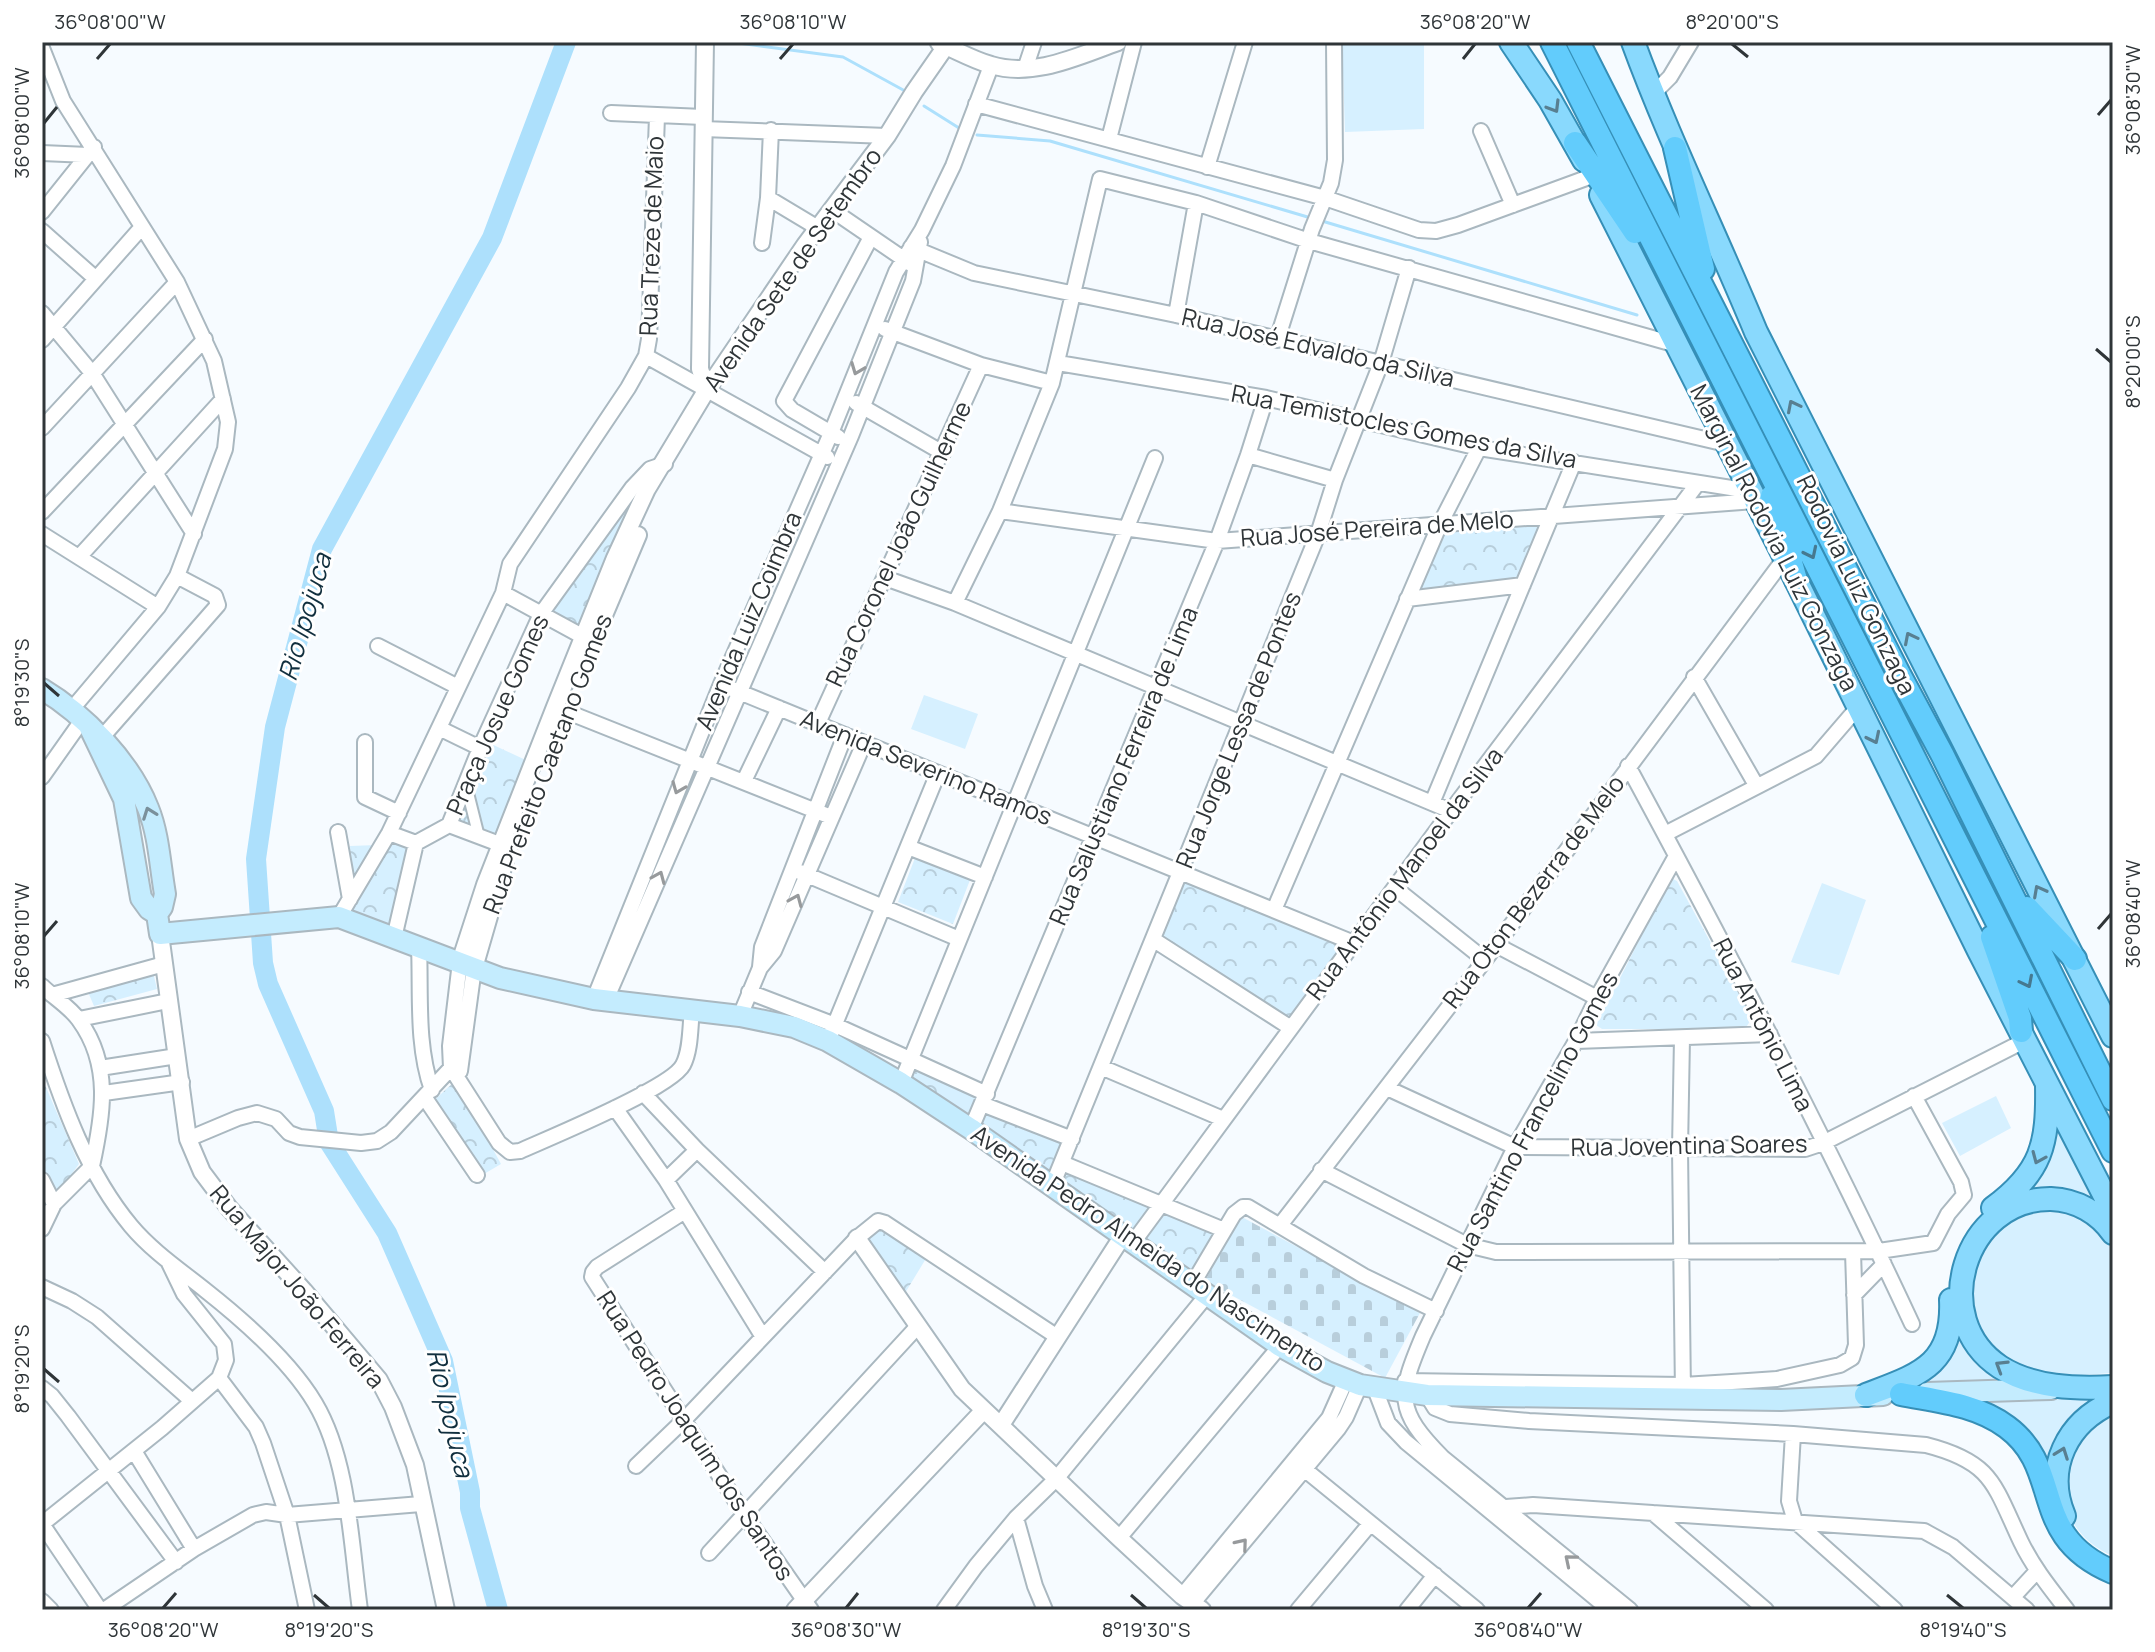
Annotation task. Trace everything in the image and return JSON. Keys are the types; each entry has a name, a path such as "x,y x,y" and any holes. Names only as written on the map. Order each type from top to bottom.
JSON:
{"highway":[{"name":"Rodovia Luiz Gonzaga","path":"1552,42 2113,1151"},
{"name":"Rodovia Luiz Gonzaga","path":"1578,42 1942,754 2113,1099"},
{"path":"1575,143 1651,256 1680,309 1705,342"},
{"path":"1675,148 1703,269 1733,337 1736,355"},
{"path":"1756,442 1796,580"},
{"path":"1942,754 1959,776 2026,906 2075,959"},
{"path":"1950,832 1959,864 1996,947 2023,1035"},
{"path":"1901,1394 1968,1407 1992,1418 2015,1434 2036,1464 2055,1522 2064,1536 2084,1557 2113,1572"}],"main road":[{"name":"Marginal Rodovia Luiz Gonzaga","path":"1511,42 1575,143 1592,176 2113,1212"},
{"path":"1633,42 1652,95 1756,332 2113,1036"},
{"path":"45,693 89,727"},
{"name":"Rua Major João Ferreira","path":"89,727 135,784 148,807 165,899 158,924"},
{"name":"Rua Major João Ferreira","path":"89,727 124,799 141,898 158,924"},
{"path":"134,855 158,849"},
{"path":"158,924 214,930 339,917"},
{"name":"Avenida Pedro Almeida do Nascimento","path":"339,917 526,985 600,999 740,1016 831,1033 1280,1346 1360,1385 1404,1387 1427,1395 1689,1394 1781,1400 2075,1389"},
{"path":"1866,1395 1918,1375 1942,1351 1950,1329 1956,1255 1975,1225 2020,1186 2038,1162 2046,1134 2047,1081"},
{"path":"2113,1233 2095,1214 2073,1203 2044,1199 2027,1202 1988,1224 1973,1244 1962,1272 1960,1289 1963,1313 1971,1337 2001,1367 2014,1374 2075,1389 2113,1387"},
{"path":"2113,1402 2085,1418 2069,1436 2062,1449 2056,1474 2058,1500 2074,1533 2095,1552 2113,1561"}],"street":[{"path":"705,42 700,369 709,387"},
{"path":"1025,69 1034,42"},
{"path":"944,43 991,66 1025,69 1055,64 1118,42"},
{"path":"1109,139 1134,42"},
{"path":"1207,167 1245,42"},
{"path":"1277,340 1331,183 1335,160 1334,42"},
{"path":"1652,95 1670,77 1691,42"},
{"name":"Avenida Sete de Setembro","path":"666,464 709,387 818,228 887,136 944,43"},
{"path":"42,48 63,101 91,151 177,282 205,339 228,422 228,437 177,576 89,727"},
{"path":"912,256 953,166 991,66"},
{"path":"976,104 1109,139 1419,230 1436,231 1592,176"},
{"path":"611,113 771,130 887,136"},
{"name":"Rua Treze de Maio","path":"646,356 657,116"},
{"path":"762,243 768,198 771,130"},
{"path":"1481,131 1513,205"},
{"path":"42,153 91,151"},
{"path":"42,212 91,151"},
{"path":"955,603 1000,511 1052,383 1100,179 1311,235 1409,268 1677,345"},
{"path":"768,198 818,228"},
{"path":"1176,315 1196,203"},
{"name":"Rua José Edvaldo da Silva","path":"832,210 871,237 912,256 974,273 1176,315 1726,444"},
{"path":"42,340 142,227"},
{"path":"42,231 95,278"},
{"path":"848,443 786,406 785,395 871,237"},
{"name":"Avenida Luiz Coimbra","path":"600,999 632,901 721,684 846,399 896,272 912,256"},
{"name":"Avenida Luiz Coimbra","path":"600,999 647,906 848,443 913,281 912,256"},
{"name":"Rua Jorge Lessa de Pontes","path":"1052,1186 1318,534 1335,480 1381,363 1409,268"},
{"path":"42,428 177,282"},
{"path":"42,313 92,373 194,534"},
{"path":"874,325 981,365 1052,383"},
{"path":"42,512 205,339"},
{"path":"339,917 399,813 503,593 510,564 628,388 646,356 709,387 839,464"},
{"name":"Rua Temistocles Gomes da Silva","path":"1058,363 1266,398 1479,448 1698,483 1753,496"},
{"name":"Rua Coronel João Guilherme","path":"818,723 981,365"},
{"name":"Rua Salustiano Ferreira de Lima","path":"971,1129 1217,541 1266,398"},
{"path":"79,557 223,399"},
{"path":"846,399 943,453"},
{"path":"1274,910 1440,524 1479,448"},
{"path":"1248,455 1335,480"},
{"path":"901,1083 1155,458"},
{"path":"1432,803 1574,462"},
{"name":"Praça Josue Gomes","path":"449,825 541,614 614,510 643,475 666,464"},
{"name":"Rua Prefeito Caetano Gomes","path":"457,1071 467,965 491,886 559,709 636,526 666,464"},
{"name":"Rua Antônio Manoel da Silva","path":"1127,1240 1162,1204 1451,811 1698,483"},
{"name":"Rua José Pereira de Melo","path":"1000,511 1217,541 1680,507 1753,496"},
{"path":"614,510 636,526"},
{"path":"42,534 158,607"},
{"name":"Rua Oton Bezerra de Melo","path":"1281,1224 1485,960 1785,558"},
{"path":"42,777 89,727 214,612 218,600 207,590 177,576"},
{"path":"885,578 955,603 1451,811"},
{"path":"1407,599 1523,585"},
{"path":"503,593 588,640"},
{"path":"378,646 458,687"},
{"path":"1694,677 1756,785"},
{"name":"Avenida Severino Ramos","path":"721,684 1354,943"},
{"path":"1665,834 1816,756 1859,706"},
{"path":"744,781 779,708"},
{"path":"559,709 824,814"},
{"path":"439,728 480,748"},
{"path":"824,814 845,735"},
{"path":"365,742 365,797 399,813"},
{"path":"740,1016 760,968 774,951 799,872 824,814 864,743"},
{"name":"Rua Antônio Lima","path":"1628,766 1770,1034 1912,1324"},
{"path":"831,1033 938,773"},
{"path":"466,785 479,837"},
{"path":"394,938 416,843 449,825 505,847"},
{"path":"338,832 350,899"},
{"path":"389,833 416,843"},
{"path":"908,847 985,877"},
{"name":"Rua Santino Francelino Gomes","path":"1404,1387 1423,1336 1515,1147 1676,856"},
{"path":"799,872 959,939"},
{"path":"1395,888 1485,960"},
{"path":"632,901 647,906"},
{"name":"Rua Major João Ferreira","path":"158,924 188,1139 202,1172 229,1208 379,1380 415,1465 446,1610"},
{"path":"1154,940 1291,1028"},
{"path":"1496,945 1597,998"},
{"path":"419,946 421,1035 428,1094 477,1175"},
{"path":"47,990 164,964"},
{"path":"42,1229 54,1204 92,1166 102,1125 104,1093 100,1068 79,1019 47,990"},
{"path":"749,992 831,1033 910,1060 1072,1139"},
{"path":"79,1019 168,1001"},
{"path":"188,1139 257,1113 276,1119 289,1133 300,1137 361,1143 377,1141 391,1132 428,1094 457,1071 499,1143 510,1152 520,1151 615,1108 674,1076 683,1064 692,1010"},
{"path":"1576,1041 1770,1034"},
{"name":"Rua Joventina Soares","path":"1387,1088 1515,1147 1805,1149 1823,1143 1914,1096 2023,1035"},
{"path":"1682,1038 1680,1149 1689,1394 1701,1429"},
{"path":"42,1041 77,1137 132,1228 252,1331 315,1403 332,1440 346,1509 360,1610"},
{"path":"100,1068 177,1056"},
{"path":"1101,1067 1223,1119"},
{"path":"104,1093 182,1082"},
{"path":"643,1093 697,1150 825,1272"},
{"path":"1321,1170 1467,1245 1496,1252 1853,1252 1882,1258 1935,1241 1948,1214 1964,1195 1961,1182 1914,1096"},
{"path":"615,1108 666,1180 763,1337"},
{"path":"666,1180 697,1150"},
{"path":"1062,1163 1224,1230"},
{"path":"42,1180 54,1204"},
{"path":"944,1610 1016,1518 1056,1479 1200,1290 1224,1230 1238,1210 1243,1207 1254,1209 1364,1276 1436,1311"},
{"name":"Rua Pedro Joaquim dos Santos","path":"685,1211 597,1267 592,1277 803,1607"},
{"path":"636,1466 684,1420 857,1238 878,1221 1056,1336"},
{"path":"857,1238 962,1389 1192,1603 1299,1465 1346,1417 1360,1385 1388,1423 1415,1450 1501,1511 1630,1610"},
{"path":"1001,1425 1056,1336 1127,1240"},
{"path":"1610,1610 1423,1437 1413,1421 1404,1387 1689,1394 1777,1379 1848,1361 1856,1345 1853,1252"},
{"path":"1854,1295 1882,1258"},
{"path":"168,1261 184,1294 224,1344 226,1360 219,1378 42,1524 102,1610 194,1549 253,1515 421,1504"},
{"path":"42,1287 97,1317 192,1401"},
{"path":"709,1553 917,1327"},
{"path":"1119,1538 1280,1346"},
{"path":"219,1378 256,1427 287,1515 307,1610"},
{"path":"1427,1395 1435,1408 1450,1414 1793,1434 1926,1445 1960,1455 1979,1466 1994,1481 2037,1571 2067,1610"},
{"path":"45,1396 176,1562"},
{"path":"803,1607 984,1410"},
{"path":"1793,1434 1789,1501 1795,1521 1895,1610"},
{"path":"134,1451 194,1549"},
{"path":"1299,1465 1477,1610"},
{"path":"1501,1511 1533,1505 1910,1529 1932,1533 2027,1610"},
{"path":"1653,1513 1766,1610"},
{"path":"1016,1518 1045,1610"},
{"path":"1298,1610 1370,1524"},
{"path":"2013,1597 2037,1571"},
{"path":"1407,1610 1435,1575"},
{"path":"42,1601 51,1610"}],"green space":[{"path":"1342,42 1424,42 1424,129 1345,132"},
{"path":"649,489 580,634 538,614 616,502"},
{"path":"1540,524 1518,581 1418,592 1442,531"},
{"path":"924,695 978,714 965,749 911,729"},
{"path":"487,742 530,762 500,840 455,822"},
{"path":"391,840 411,849 392,927 350,910"},
{"path":"377,845 352,891 350,846"},
{"path":"915,858 970,880 953,924 898,902"},
{"path":"1182,872 1354,943 1291,1028 1154,940"},
{"path":"1671,878 1677,881 1752,1018 1745,1029 1602,1029 1596,1025"},
{"path":"1822,883 1866,900 1839,975 1791,962"},
{"path":"153,972 157,989 94,1006 88,992"},
{"path":"908,1058 987,1091 982,1102 1070,1142 1063,1161 1224,1230 1192,1285 897,1085"},
{"path":"42,1078 79,1164 57,1194 42,1166"},
{"path":"453,1083 501,1164 484,1174 431,1103"},
{"path":"1996,1096 2011,1128 1960,1156 1942,1123"},
{"path":"2051,1097 2113,1224 2021,1192"},
{"path":"2054,1206 2090,1217 2113,1241 2113,1373 2048,1377 2010,1364 1989,1350 1972,1324 1972,1254 2016,1212"},
{"path":"1240,1216 1420,1313 1385,1378 1205,1281"},
{"path":"873,1218 930,1252 902,1298 860,1232"},
{"path":"1957,1305 2025,1385 1899,1389 1927,1376"},
{"path":"2105,1393 2076,1416 2050,1466 1968,1399"},
{"path":"2113,1408 2113,1556 2082,1535 2065,1504 2062,1486 2068,1450 2078,1433"}],"waterway":[{"name":"Rio Ipojuca","path":"328,1136 324,1111 268,984 263,963 256,859 275,727 322,549 492,238 566,42"},
{"path":"731,42 843,57 905,91"},
{"path":"924,106 959,128"},
{"path":"977,135 1050,141 1311,218"},
{"path":"1322,221 1637,315"},
{"name":"Rio Ipojuca","path":"329,1142 387,1233 443,1361 470,1492 470,1508 498,1610"}]}
